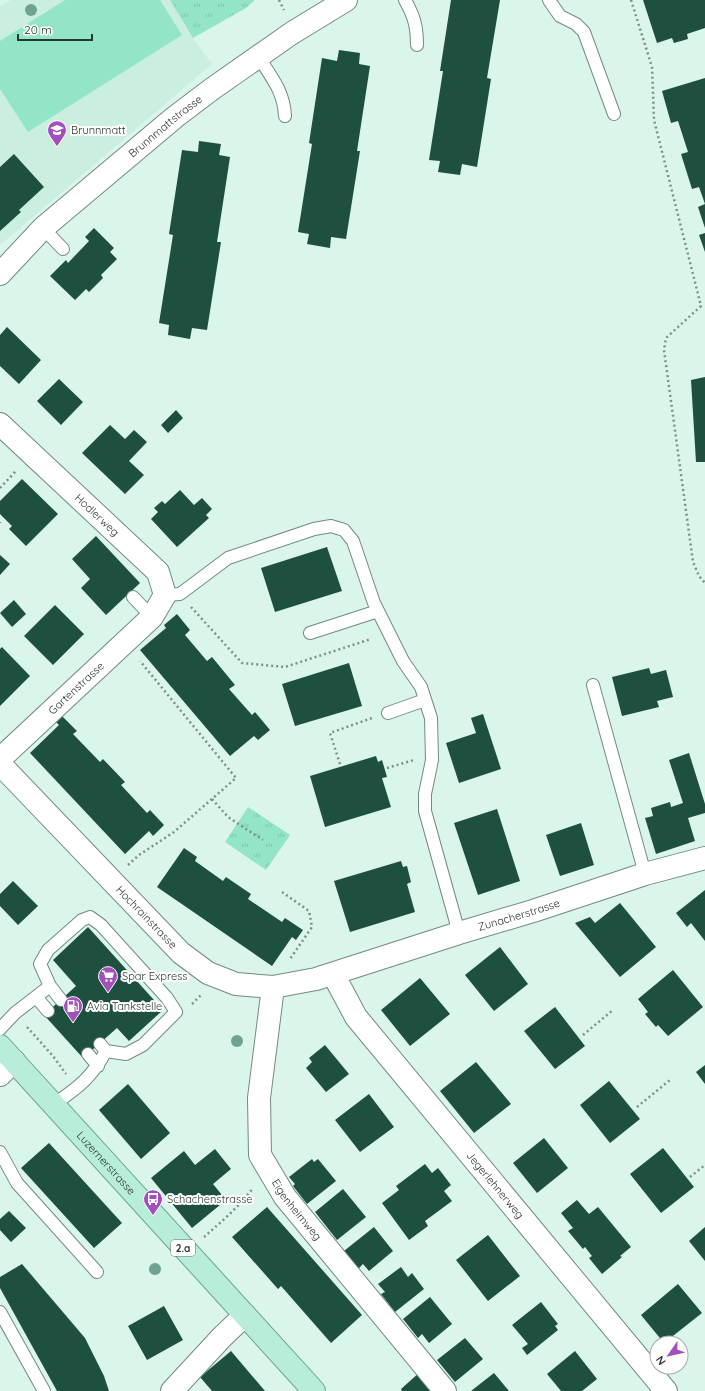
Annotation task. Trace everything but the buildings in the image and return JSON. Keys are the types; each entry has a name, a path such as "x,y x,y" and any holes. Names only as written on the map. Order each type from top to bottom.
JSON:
{"main road":[{"name":"Luzernerstrasse","path":"5,1061 54,1104 153,1216 314,1391"}],"street":[{"name":"Brunnmattstrasse","path":"0,274 43,228 175,117 258,56 346,0"},
{"name":"Hodlerweg","path":"0,424 158,572 172,594"},
{"path":"152,617 172,594"},
{"name":"Gartenstrasse","path":"0,759 152,617"},
{"name":"Hochrainstrasse","path":"0,764 181,953 208,974 236,984 273,987 316,979 333,974"},
{"name":"Zunacherstrasse","path":"333,974 646,874 705,858"},
{"name":"Jegerlehnerweg","path":"333,974 356,1017 666,1391"},
{"name":"Eigenheimweg","path":"273,987 259,1098 260,1155 285,1197 445,1391"},
{"path":"172,1391 222,1337 245,1316"}],"lane":[{"path":"405,0 413,15 417,30 417,45"},
{"path":"549,0 560,16 576,24 584,32 614,114"},
{"path":"258,56 280,90 285,116"},
{"path":"43,228 63,249"},
{"path":"172,594 228,558 314,529 331,526 344,530 353,541 374,603 403,661 421,687 431,718 432,760 425,794 425,811 459,933"},
{"path":"133,597 152,617"},
{"path":"310,633 378,611"},
{"path":"593,685 646,874"},
{"path":"388,713 425,700"},
{"path":"54,1104 77,1089 98,1066 103,1047 126,1054 143,1045 176,1012 167,998 101,925 90,917 82,920 48,950 40,964 50,986 61,1000"},
{"path":"0,1029 16,1013 50,986"},
{"path":"36,997 48,1012"},
{"path":"88,1054 98,1066"},
{"path":"0,1152 17,1183 97,1272"},
{"path":"0,1312 44,1391"}],"path":[{"path":"631,0 652,67 654,120 701,306 666,338 664,350 693,562 699,576 705,583"},
{"path":"172,594 242,663 285,667 389,633"},
{"path":"111,880 139,855 174,832 236,778 124,642"},
{"path":"340,764 330,733 388,713"},
{"path":"387,768 432,754"},
{"path":"212,799 228,817 263,840"},
{"path":"273,987 282,970 312,927 309,911 282,892"},
{"path":"583,1035 613,1010"},
{"path":"16,1013 53,1056 77,1089"},
{"path":"637,1107 670,1080"},
{"path":"690,1177 705,1165"},
{"path":"202,1239 227,1217 247,1196 267,1167"}],"shaded area":[{"name":"Brunnmatt","path":"11,0 170,0 193,38 212,64 0,245 0,6"}],"green space":[{"path":"65,0 160,0 182,35 28,132 0,89 0,41"},
{"path":"170,0 255,0 246,8 193,38"},
{"path":"248,807 290,835 266,870 225,842"}],"place":[{"name":"Brunnmatt","path":"57,147"},
{"name":"Spar Express","path":"108,993"},
{"name":"Avia Tankstelle","path":"73,1023"},
{"name":"Schachenstrasse","path":"153,1216"}]}
